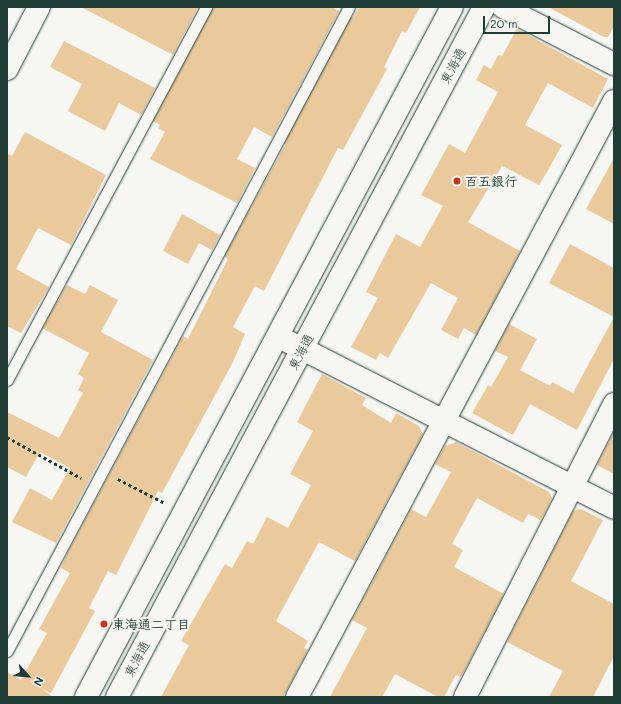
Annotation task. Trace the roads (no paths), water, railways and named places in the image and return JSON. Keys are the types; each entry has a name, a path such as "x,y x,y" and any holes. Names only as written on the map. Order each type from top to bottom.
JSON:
{"street":[{"path":"7,69 39,7"},
{"name":"東海通","path":"86,697 279,337 452,7"},
{"name":"東海通","path":"119,696 484,7"},
{"path":"503,7 614,64"},
{"path":"297,697 445,422 614,101"},
{"path":"279,337 614,508"},
{"path":"465,697 614,404"}],"lane":[{"path":"7,380 206,7"},
{"path":"7,651 104,471 349,7"}],"place":[{"name":"百五銀行","path":"457,181"},
{"name":"東海通二丁目","path":"104,624"}]}
